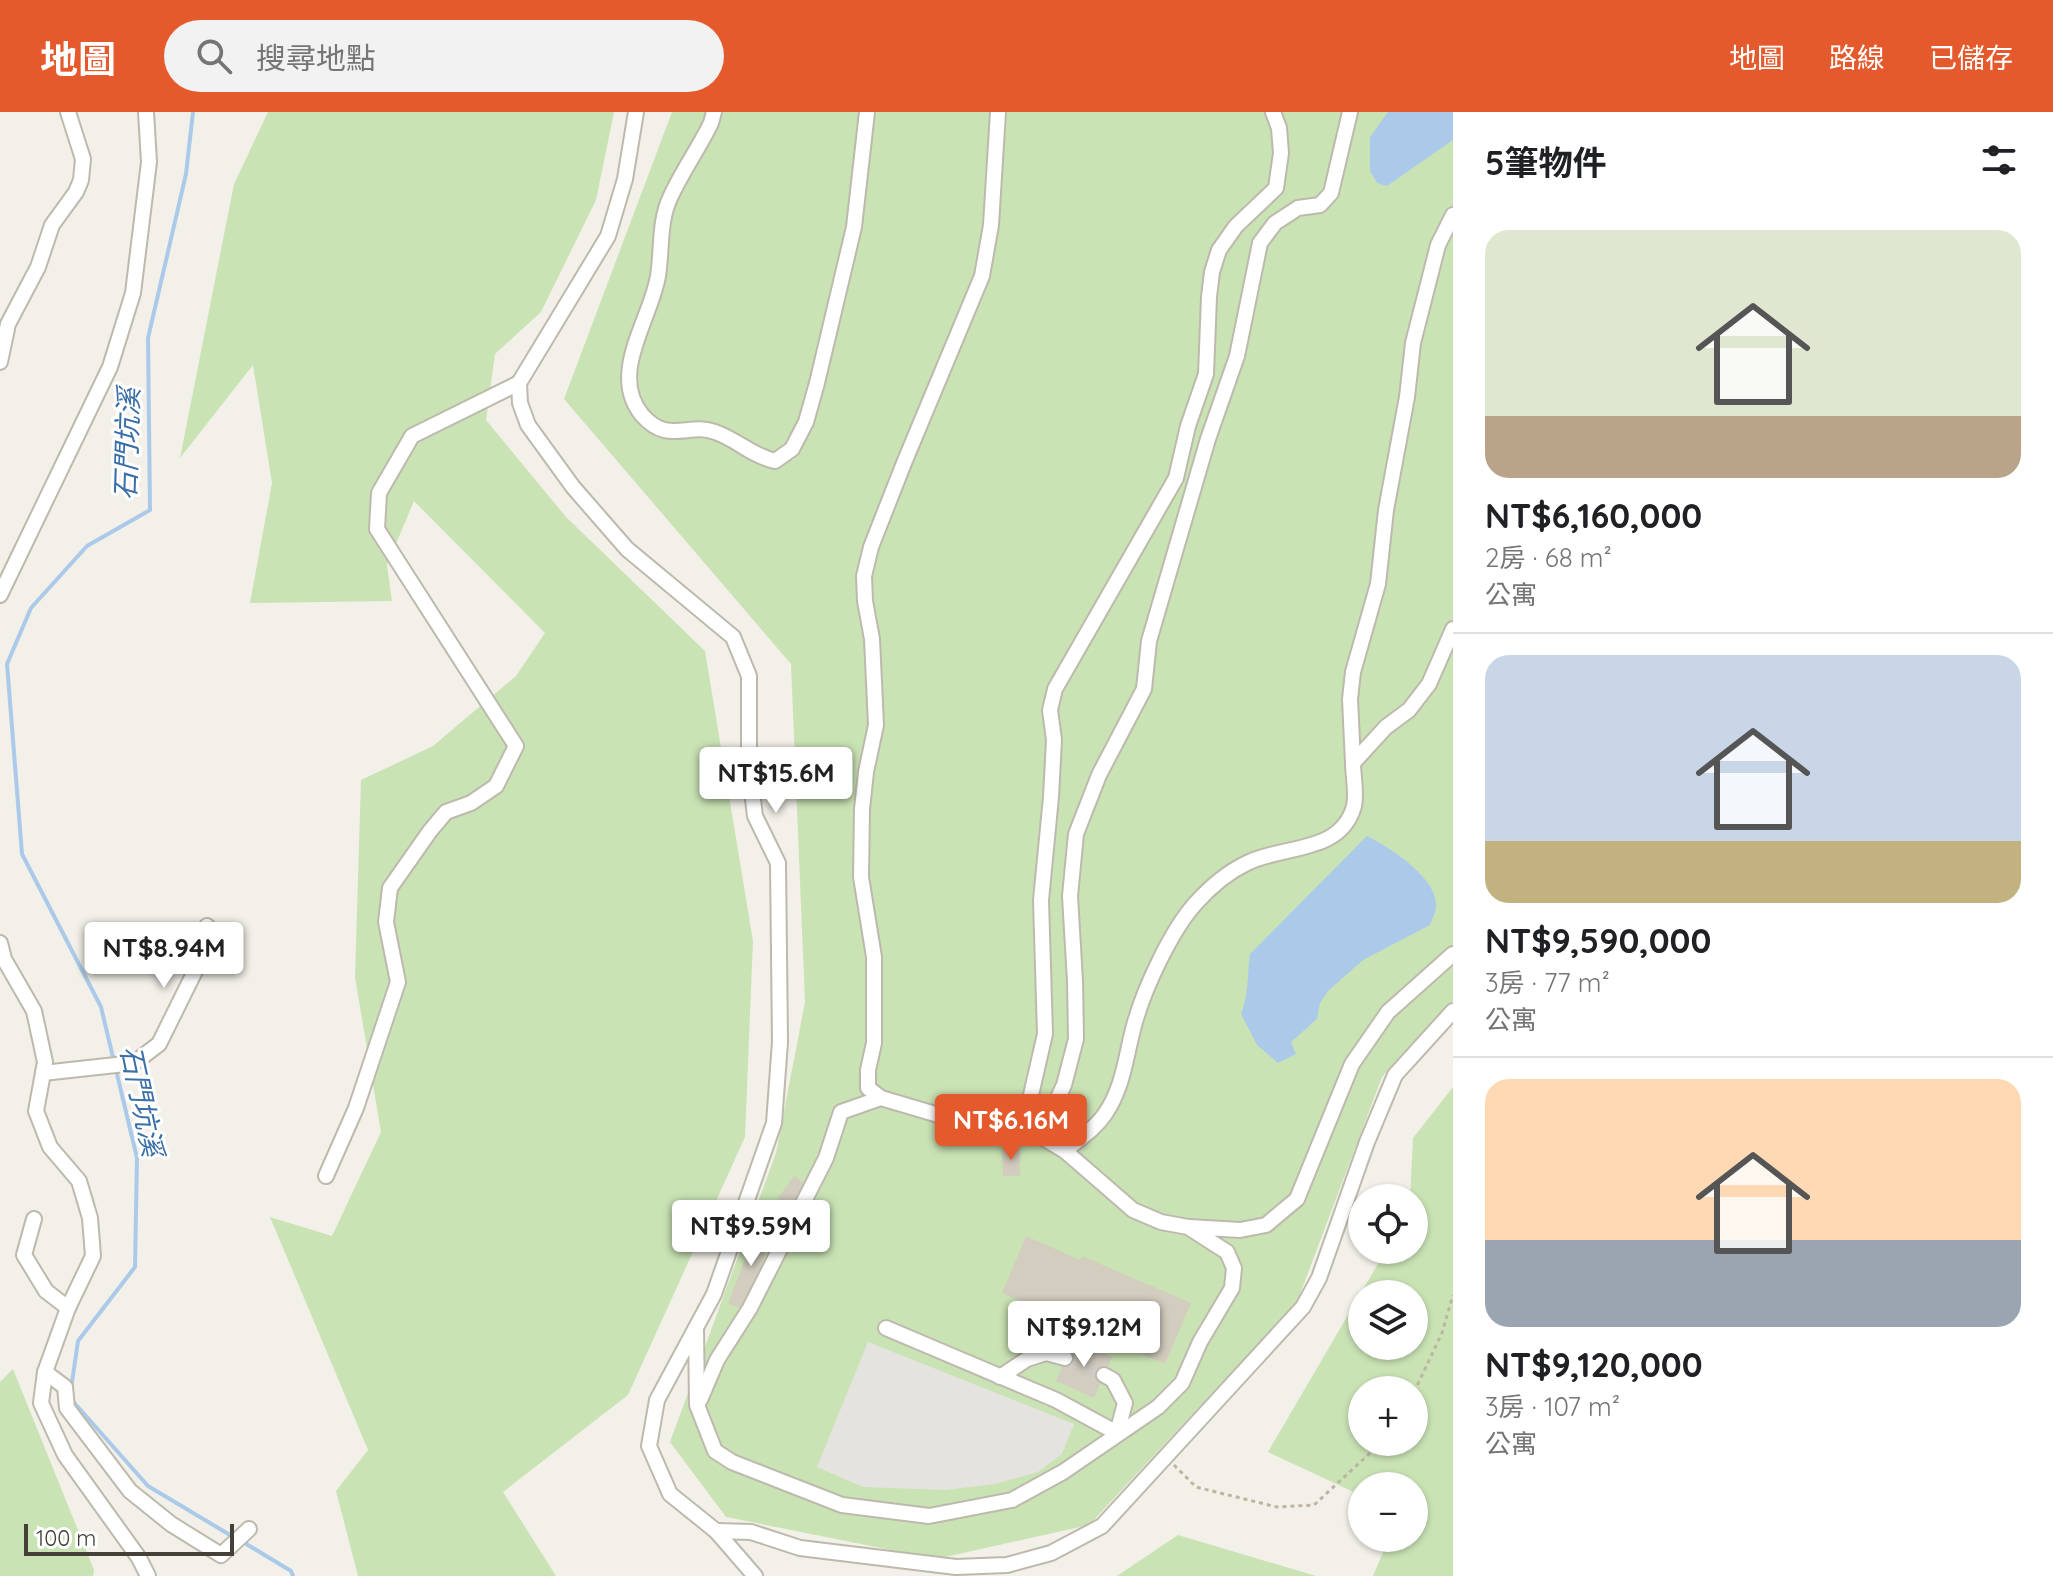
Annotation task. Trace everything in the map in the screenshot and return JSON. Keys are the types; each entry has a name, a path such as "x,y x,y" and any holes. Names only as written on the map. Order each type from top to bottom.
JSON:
{"street":[{"path":"0,362 8,324 38,267 52,225 71,200 81,180 83,159 68,112"},
{"path":"0,595 110,367 133,293 149,162 146,112"},
{"path":"326,1176 356,1108 398,982 386,922 390,888 446,812 471,803 496,786 516,746 377,529 379,493 412,436 519,383 608,236 625,179 636,112"},
{"path":"714,112 706,134 669,199 658,278 632,354 630,378 633,402 644,417 661,431 711,430 756,456 775,461 792,449 806,422 817,383 854,227 867,112"},
{"path":"998,112 991,225 982,276 904,463 871,547 864,576 872,639 876,725 862,809 861,877 874,957 874,1043 868,1088 881,1098 979,1127 1015,1127 1033,1134 1065,1151 1133,1210 1161,1222 1240,1230 1266,1225 1297,1199 1352,1064 1388,1012 1453,954"},
{"path":"1033,1134 1025,1121 1045,1034 1041,900 1054,740 1050,710 1055,689 1176,478 1188,426 1206,374 1209,297 1219,250 1236,226 1276,188 1281,153 1279,128 1273,112"},
{"path":"1033,1134 1064,1085 1076,1039 1070,896 1076,834 1099,775 1144,689 1149,641 1208,439 1237,356 1260,243 1275,223 1298,208 1320,205 1331,193 1350,112"},
{"path":"1065,1151 1105,1115 1117,1093 1136,1021 1171,938 1192,908 1216,881 1250,861 1329,839 1346,821 1354,804 1350,699 1353,672 1378,584 1386,510 1398,457 1413,343 1438,245 1453,215"},
{"path":"519,383 520,403 528,425 573,487 627,549 733,637 749,676 749,766 755,816 778,863 779,1056 774,1123 714,1294 657,1400 649,1446 670,1494 716,1531 755,1576"},
{"path":"1353,763 1386,727 1409,710 1429,684 1453,629"},
{"path":"43,1073 134,1063 159,1044 202,957 207,926"},
{"path":"0,943 4,959 34,1011 45,1062 36,1111 50,1147 79,1181 90,1218 93,1256 68,1308 45,1372 41,1403 65,1455 139,1558 148,1576"},
{"path":"716,1531 751,1532 800,1548 940,1565 1007,1565 1051,1553 1102,1526 1303,1307 1319,1278 1367,1142 1395,1075 1453,1011"},
{"path":"697,1405 717,1360 750,1308 826,1158 841,1112 881,1098"},
{"path":"34,1219 24,1255 46,1291 68,1308"},
{"path":"696,1328 697,1405 715,1451 732,1462 842,1505 929,1516 1012,1500 1063,1472 1158,1407 1182,1383 1200,1342 1232,1288 1234,1268 1227,1252 1188,1227"},
{"path":"886,1328 1056,1400 1117,1433"},
{"path":"1000,1377 1027,1359 1046,1353 1065,1358"},
{"path":"45,1372 65,1387 67,1408 130,1491 171,1524 221,1555 249,1529"},
{"path":"1104,1375 1113,1380 1125,1403 1117,1433"}],"path":[{"path":"1422,1376 1442,1333 1453,1295"},
{"path":"1166,1456 1196,1487 1277,1507 1314,1505 1367,1456"}],"green space":[{"path":"268,112 614,112 596,200 541,312 495,354 486,420 566,517 705,651 753,941 745,1137 628,1395 503,1492 556,1576 358,1576 336,1491 368,1450 270,1217 332,1236 381,1132 355,977 361,780 433,746 516,676 545,633 414,501 387,565 392,601 250,603 272,483 253,365 180,458 234,184"},
{"path":"672,112 1453,112 1453,1001 1382,1077 1297,1302 1089,1525 936,1559 726,1517 670,1442 776,1153 805,1002 791,664 564,399"},
{"path":"1453,1087 1453,1576 1373,1576 1383,1552 1428,1552 1428,1472 1348,1472 1348,1489 1268,1452 1348,1315 1348,1360 1428,1360 1428,1280 1368,1280 1378,1264 1428,1264 1428,1184 1411,1184 1413,1138"},
{"path":"13,1369 94,1570 93,1576 0,1576 0,1382"},
{"path":"1178,1535 1316,1576 1117,1576"}],"shaded area":[{"path":"868,1342 1074,1424 1062,1454 1038,1472 995,1484 945,1490 863,1487 817,1467"}],"water":[{"path":"1388,112 1453,112 1453,140 1387,186 1377,183 1370,171 1370,137"},
{"path":"1367,836 1421,874 1435,895 1434,916 1430,925 1363,960 1328,991 1320,1003 1317,1019 1291,1042 1296,1054 1278,1063 1257,1045 1241,1014 1247,992 1250,954"}],"building":[{"path":"1002,1149 1020,1149 1020,1176 1003,1176"},
{"path":"794,1176 806,1184 790,1207 778,1198"},
{"path":"758,1227 774,1233 743,1310 728,1303"},
{"path":"1026,1236 1080,1260 1082,1256 1191,1303 1165,1364 1002,1293"},
{"path":"1073,1340 1112,1357 1094,1398 1056,1381"}],"waterway":[{"name":"石門坑溪","path":"71,1389 78,1341 135,1267 137,1158 101,1007 22,854 7,664 31,608 87,546 150,510 148,338 186,174 193,112"},
{"name":"石門坑溪","path":"70,1398 148,1486 235,1538"},
{"name":"石門坑溪","path":"243,1542 291,1571 293,1576"}],"tunnel":[{"path":"1065,1358 1104,1375"}]}
